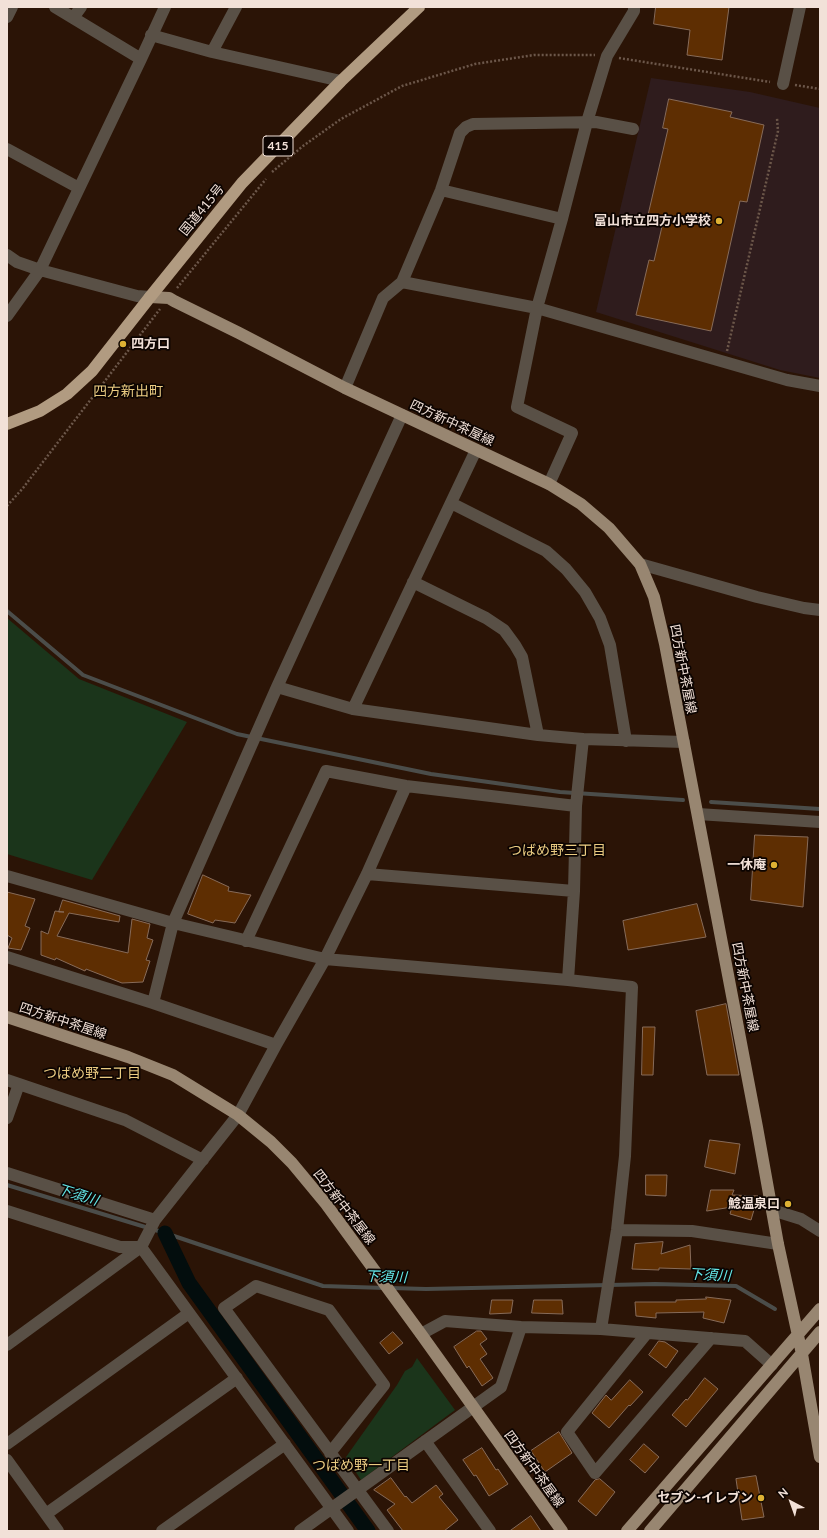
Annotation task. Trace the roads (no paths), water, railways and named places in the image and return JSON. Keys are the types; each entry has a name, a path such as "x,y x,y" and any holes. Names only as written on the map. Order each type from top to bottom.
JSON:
{"highway":[{"name":"国道415号","path":"7,424 40,411 72,389 92,371 242,183 341,81 419,7"}],"main road":[{"name":"四方新中茶屋線","path":"150,297 168,298 345,388 549,484 581,504 609,528 640,564 654,597 665,644 778,1244 802,1354 820,1457"},
{"name":"四方新中茶屋線","path":"7,1017 128,1057 173,1075 238,1115 271,1142 297,1169 326,1204 562,1531"},
{"path":"627,1531 820,1309"},
{"path":"650,1531 820,1332"}],"street":[{"path":"7,17 12,7"},
{"path":"55,7 141,59"},
{"path":"73,18 80,7"},
{"path":"7,316 40,270 141,59 164,7"},
{"path":"212,52 236,7"},
{"path":"549,484 572,433 518,407 537,308 587,122 607,56 634,11 634,7"},
{"path":"783,84 800,7"},
{"path":"151,35 212,52 341,81"},
{"path":"345,388 383,298 402,282 441,190 460,133 466,127 473,124 596,122 633,129"},
{"path":"7,149 79,188"},
{"path":"441,190 562,219"},
{"path":"7,254 17,262 40,270 137,296 150,297"},
{"path":"402,282 537,308 787,380 820,386"},
{"path":"153,1003 172,923 277,687 402,415"},
{"path":"353,709 476,450"},
{"path":"451,503 546,552 566,569 585,592 600,618 610,645 626,741"},
{"path":"640,564 757,597 804,608 820,610"},
{"path":"413,582 486,618 504,630 522,657 538,735"},
{"path":"277,687 353,709 538,735 584,739 684,742"},
{"path":"568,980 574,892 576,806 584,739"},
{"path":"246,941 326,771 406,786 576,806"},
{"path":"7,1345 141,1247 155,1220 238,1115 325,959 367,874 406,786"},
{"path":"698,814 820,822"},
{"path":"367,874 574,892"},
{"path":"7,876 172,923 325,959 632,987 625,1156 617,1230 600,1329"},
{"path":"7,957 153,1003 276,1045"},
{"path":"7,1080 125,1120 203,1160"},
{"path":"7,1118 19,1084"},
{"path":"7,1173 155,1220"},
{"path":"772,1210 800,1219 820,1231"},
{"path":"7,1211 120,1247 141,1247"},
{"path":"617,1230 692,1231 778,1244"},
{"path":"141,1247 348,1531"},
{"path":"330,1453 384,1385 329,1310 256,1286 224,1308 357,1490 388,1531"},
{"path":"7,1444 189,1313"},
{"path":"421,1334 445,1321 521,1327 600,1329 745,1341 772,1365"},
{"path":"300,1531 501,1387 521,1327"},
{"path":"647,1333 567,1432 595,1473 711,1338"},
{"path":"46,1514 236,1378"},
{"path":"425,1441 490,1531"},
{"path":"162,1531 285,1444"},
{"path":"7,1460 58,1531"}],"waterway":[{"path":"7,611 83,675 237,734 431,774 560,792 683,800"},
{"path":"711,802 820,809"},
{"name":"下須川","path":"7,1185 165,1233 323,1286 385,1288"},
{"path":"165,1233 189,1283 368,1531"},
{"name":"下須川","path":"391,1288 426,1289 655,1284 736,1286 775,1309"}],"place":[{"name":"富山市立四方小学校","path":"719,221"},
{"name":"四方口","path":"123,344"},
{"name":"一休庵","path":"774,865"},
{"name":"鯰温泉口","path":"788,1204"},
{"name":"セブン-イレブン","path":"761,1498"}],"district":[{"name":"四方新出町","path":"128,391"},
{"name":"つばめ野三丁目","path":"557,850"},
{"name":"つばめ野二丁目","path":"92,1073"},
{"name":"つばめ野一丁目","path":"361,1465"}]}
